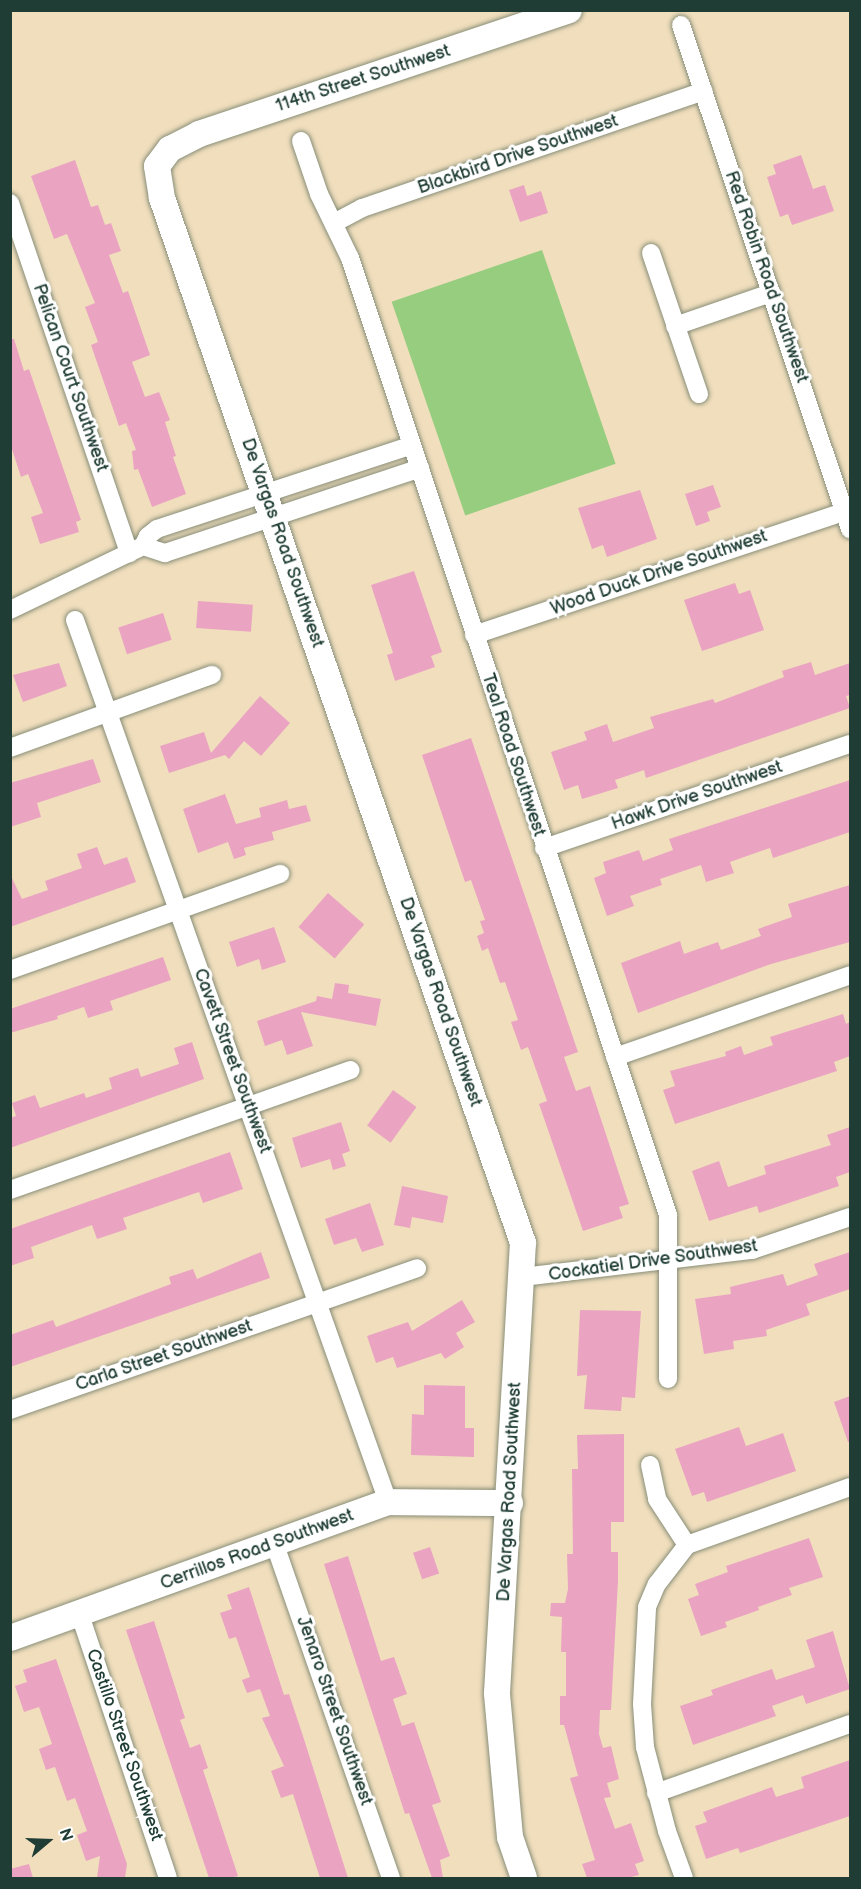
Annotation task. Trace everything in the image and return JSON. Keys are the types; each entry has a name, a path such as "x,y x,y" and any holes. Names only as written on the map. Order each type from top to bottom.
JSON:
{"street":[{"name":"114th Street Southwest","path":"160,156 199,134 569,10"},
{"name":"Red Robin Road Southwest","path":"681,25 850,529"},
{"name":"Blackbird Drive Southwest","path":"334,223 362,208 703,91"},
{"name":"Teal Road Southwest","path":"301,141 350,258 544,848 668,1215 670,1260 668,1379"},
{"name":"De Vargas Road Southwest","path":"160,156 157,166 162,198 523,1243 510,1503 497,1692 510,1837 524,1878"},
{"name":"Pelican Court Southwest","path":"10,203 136,550"},
{"path":"651,253 699,394"},
{"path":"675,326 771,292"},
{"path":"10,610 136,550 157,529 412,445"},
{"path":"136,550 165,553 420,468"},
{"name":"Wood Duck Drive Southwest","path":"474,635 844,512"},
{"name":"Cavett Street Southwest","path":"75,620 388,1502"},
{"path":"10,748 212,675"},
{"name":"Hawk Drive Southwest","path":"544,848 850,744"},
{"path":"10,970 179,912 280,874"},
{"path":"615,1057 850,975"},
{"path":"10,1190 350,1070"},
{"name":"Cockatiel Drive Southwest","path":"522,1277 752,1250 850,1217"},
{"name":"Carla Street Southwest","path":"10,1410 417,1268"},
{"path":"650,1465 657,1498 687,1545"},
{"path":"684,1878 656,1793 645,1747 642,1704 647,1607 665,1572 687,1545 850,1487"},
{"name":"Cerrillos Road Southwest","path":"10,1638 275,1545 388,1502 510,1503"},
{"name":"Jenaro Street Southwest","path":"275,1545 391,1878"},
{"name":"Castillo Street Southwest","path":"79,1612 168,1878"},
{"path":"656,1793 850,1724"}],"green space":[{"path":"542,250 616,464 465,515 392,302"}],"building":[{"path":"801,155 813,189 825,185 834,211 792,225 788,214 780,217 767,177 776,174 773,165"},
{"path":"75,160 91,207 98,205 105,225 111,223 121,251 109,255 123,293 128,291 150,355 132,362 145,397 159,392 170,420 165,422 176,456 173,457 186,494 152,507 138,469 134,470 132,451 136,450 126,423 119,426 91,345 98,342 85,307 95,303 67,234 54,239 31,176"},
{"path":"524,185 527,196 541,191 548,213 520,222 509,190"},
{"path":"10,339 14,339 24,371 29,369 81,520 76,522 79,532 40,544 31,517 43,513 28,474 21,477 10,443"},
{"path":"713,485 721,507 707,512 710,521 696,526 685,494"},
{"path":"640,490 657,539 607,557 603,545 592,549 578,508"},
{"path":"414,571 442,652 431,656 435,667 395,681 387,655 393,653 371,585"},
{"path":"735,583 739,594 750,590 764,630 702,651 684,600"},
{"path":"198,601 253,605 251,632 196,628"},
{"path":"163,613 172,640 127,654 118,628"},
{"path":"811,662 815,675 850,663 850,695 846,696 850,708 646,778 644,770 615,780 618,788 582,799 578,785 564,790 551,752 587,740 584,732 607,724 613,742 654,728 650,717 713,699 715,703 784,677 782,671"},
{"path":"59,663 67,686 23,702 13,675"},
{"path":"260,696 290,723 261,756 244,741 229,759 225,755 169,773 160,746 204,732 211,753"},
{"path":"471,738 578,1052 564,1057 576,1091 590,1086 629,1204 619,1207 623,1218 583,1231 539,1104 547,1101 528,1047 521,1050 511,1022 518,1020 505,982 500,983 488,948 482,951 477,936 484,933 480,921 485,920 471,880 465,882 422,755"},
{"path":"93,759 101,782 37,803 41,817 10,827 10,783"},
{"path":"850,780 850,832 773,858 770,848 730,862 734,873 706,882 701,865 660,879 662,885 630,896 634,906 607,916 594,878 606,873 603,862 639,850 643,861 673,850 669,839"},
{"path":"225,794 236,824 261,817 259,808 287,800 289,809 306,805 311,821 272,832 274,840 244,848 246,855 234,859 228,842 198,853 183,809"},
{"path":"97,847 104,865 127,857 136,882 10,927 10,874 22,899 48,890 45,881 82,868 77,854"},
{"path":"850,885 850,942 771,964 638,1013 621,963 680,941 684,954 718,942 721,950 761,936 758,929 792,917 788,904"},
{"path":"328,893 364,924 335,958 298,927"},
{"path":"274,927 286,962 262,970 259,959 237,967 229,942"},
{"path":"163,957 171,980 110,1001 113,1010 88,1018 84,1007 57,1016 58,1019 10,1033 10,1009"},
{"path":"335,983 349,985 348,993 381,999 376,1026 301,1012 313,1046 287,1055 282,1040 265,1046 257,1021 316,1001 317,996 332,999"},
{"path":"843,1014 846,1024 850,1022 850,1056 834,1062 837,1071 675,1124 663,1090 675,1086 670,1071 726,1056 725,1052 741,1046 744,1055 773,1045 770,1037"},
{"path":"192,1042 204,1079 10,1148 10,1118 16,1116 12,1103 35,1095 40,1108 84,1093 86,1098 112,1089 109,1078 138,1068 141,1077 179,1064 174,1048"},
{"path":"393,1090 416,1107 391,1143 367,1126"},
{"path":"341,1122 350,1151 342,1154 346,1166 333,1170 330,1159 301,1168 292,1138"},
{"path":"850,1127 850,1172 836,1177 839,1186 759,1213 757,1206 709,1221 692,1171 719,1161 728,1187 766,1174 764,1166 831,1145 827,1135"},
{"path":"230,1152 243,1189 203,1203 199,1192 123,1218 127,1229 97,1239 92,1225 31,1247 34,1258 10,1266 10,1229"},
{"path":"402,1186 448,1196 443,1223 412,1217 410,1228 394,1225"},
{"path":"370,1203 384,1245 362,1252 356,1238 334,1245 325,1219"},
{"path":"261,1252 270,1278 10,1367 10,1335 53,1320 56,1327 171,1284 169,1277 193,1269 197,1279"},
{"path":"850,1252 850,1289 806,1304 810,1315 766,1330 767,1336 733,1341 734,1349 704,1354 695,1299 731,1294 730,1287 783,1274 787,1286 818,1275 814,1264"},
{"path":"462,1300 475,1322 456,1333 464,1347 445,1359 441,1353 397,1368 393,1357 376,1363 367,1336 408,1322 412,1331"},
{"path":"580,1310 641,1311 635,1398 622,1397 621,1411 584,1409 587,1375 577,1376"},
{"path":"424,1385 465,1386 465,1428 474,1428 474,1457 411,1455 412,1414 424,1415"},
{"path":"850,1396 850,1442 848,1442 834,1402"},
{"path":"739,1427 746,1446 783,1433 796,1471 707,1502 704,1492 692,1496 675,1449"},
{"path":"624,1434 624,1522 611,1522 611,1552 618,1552 618,1581 611,1710 600,1710 599,1734 603,1748 611,1746 619,1779 607,1783 611,1797 604,1798 615,1829 631,1823 644,1861 635,1864 639,1875 627,1878 587,1878 582,1864 595,1860 570,1778 578,1776 564,1725 560,1725 560,1696 566,1696 566,1652 561,1652 562,1617 550,1616 551,1603 565,1603 568,1589 567,1554 573,1554 572,1469 578,1469 577,1435"},
{"path":"809,1538 823,1577 789,1588 792,1595 758,1607 759,1610 725,1622 727,1627 701,1636 688,1599 699,1595 695,1584 728,1572 726,1566"},
{"path":"430,1547 439,1573 422,1579 413,1553"},
{"path":"348,1556 381,1661 394,1657 407,1694 393,1699 402,1726 414,1722 441,1802 432,1805 450,1856 440,1860 443,1878 432,1878 409,1813 405,1814 324,1564"},
{"path":"249,1587 284,1695 289,1694 348,1878 320,1878 293,1794 281,1798 271,1771 284,1766 262,1718 270,1716 260,1689 247,1693 242,1680 250,1677 236,1637 229,1639 220,1613 232,1609 227,1595"},
{"path":"154,1621 185,1718 180,1720 190,1748 200,1744 208,1768 203,1770 238,1876 209,1878 126,1630"},
{"path":"833,1631 850,1689 806,1704 803,1695 772,1706 776,1716 693,1745 680,1706 713,1695 711,1690 772,1669 776,1680 815,1667 806,1640"},
{"path":"56,1659 127,1864 125,1878 97,1878 100,1856 86,1861 77,1835 87,1831 75,1798 67,1801 55,1767 46,1770 39,1749 52,1744 39,1707 24,1712 15,1686 27,1682 23,1670"},
{"path":"850,1760 850,1816 740,1853 738,1848 706,1859 695,1826 707,1822 703,1812 772,1787 776,1797 804,1788 801,1777"},
{"path":"29,1864 33,1878 10,1878 10,1869"}]}
